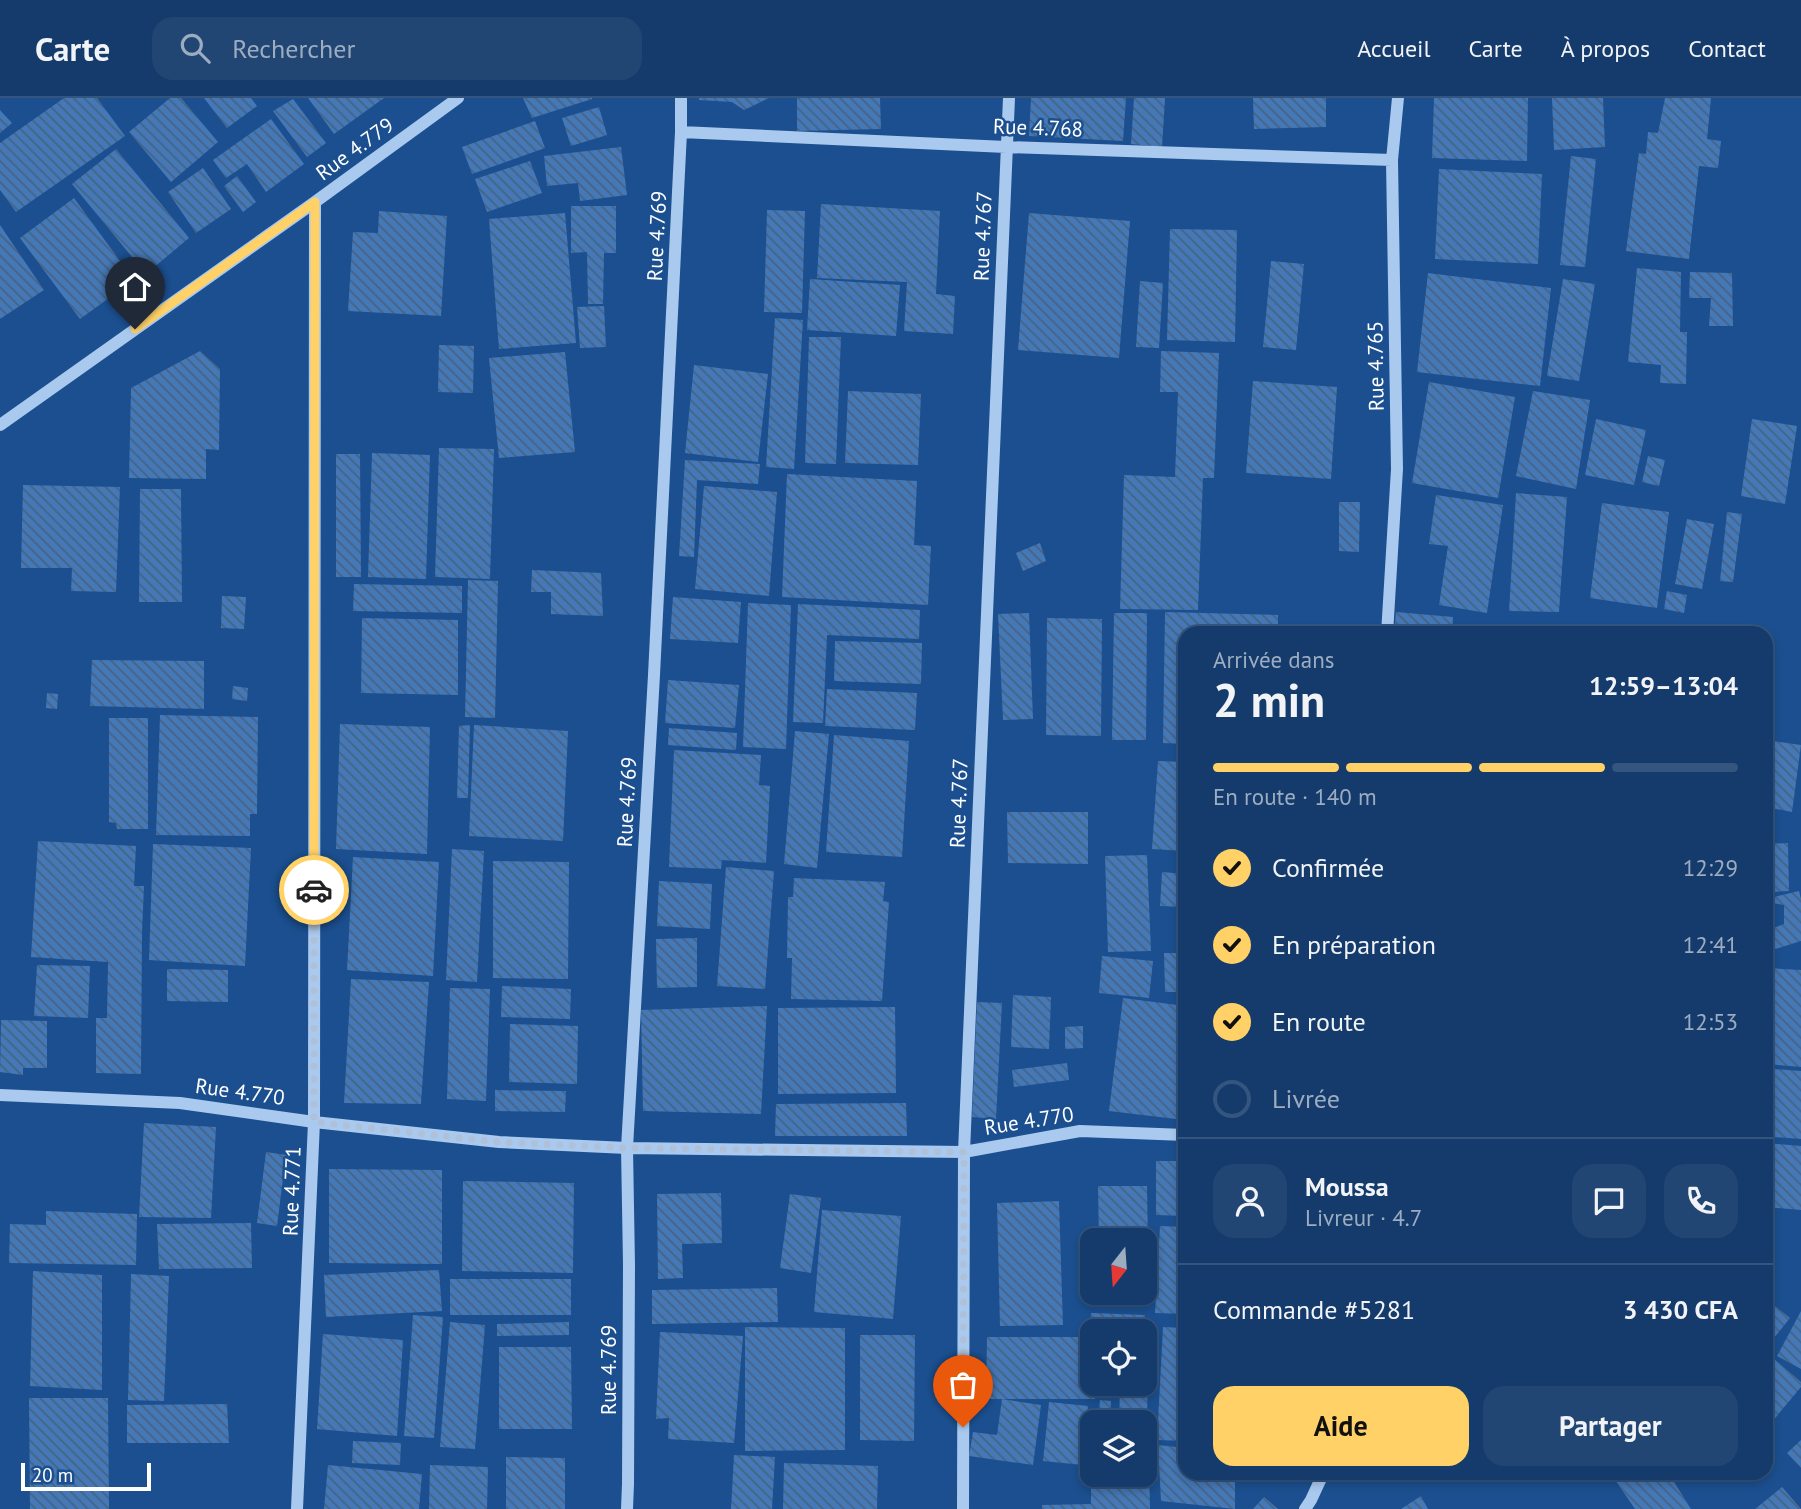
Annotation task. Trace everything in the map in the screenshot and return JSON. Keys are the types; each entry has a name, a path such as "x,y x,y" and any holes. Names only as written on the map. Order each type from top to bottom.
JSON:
{"street":[{"name":"Rue 4.779","path":"0,425 458,98"},
{"name":"Rue 4.769","path":"627,1509 627,1148 654,675 681,98"},
{"name":"Rue 4.767","path":"963,1509 964,1152 1009,98"},
{"name":"Rue 4.765","path":"1387,626 1397,469 1392,160 1398,98"},
{"name":"Rue 4.768","path":"681,132 1006,147 1392,160"},
{"name":"Rue 4.771","path":"297,1509 314,1122 315,202"},
{"name":"Rue 4.770","path":"0,1096 180,1103 314,1122 499,1142 627,1148 964,1152 1080,1131 1178,1135"},
{"path":"1304,1509 1320,1480"}],"building":[{"path":"64,98 97,98 125,136 16,212 0,190 0,143"},
{"path":"170,98 181,98 218,142 171,182 129,132"},
{"path":"204,98 251,98 257,106 227,128"},
{"path":"308,98 384,98 334,134"},
{"path":"523,98 592,98 592,99 532,118"},
{"path":"699,98 769,98 744,110 732,102"},
{"path":"797,98 880,98 881,129 797,131"},
{"path":"1031,98 1126,98 1123,141 1029,136"},
{"path":"1134,98 1165,98 1162,147 1131,144"},
{"path":"1253,98 1326,98 1326,127 1254,129"},
{"path":"1434,98 1528,98 1527,161 1432,158"},
{"path":"1552,98 1603,98 1605,147 1554,150"},
{"path":"1665,98 1711,98 1707,139 1721,141 1718,168 1699,166 1689,259 1626,251 1639,153 1646,154 1648,132 1658,133"},
{"path":"293,99 326,143 307,157 273,111"},
{"path":"599,107 607,135 571,146 562,118"},
{"path":"0,110 12,123 0,133"},
{"path":"271,119 304,164 266,192 247,164 226,178 213,160"},
{"path":"535,121 545,148 472,174 462,147"},
{"path":"621,147 627,195 580,201 578,183 547,186 544,156"},
{"path":"116,149 189,238 146,274 72,184"},
{"path":"1571,156 1596,159 1585,267 1560,265"},
{"path":"530,161 542,193 487,212 475,179"},
{"path":"203,168 231,209 196,233 168,192"},
{"path":"1439,169 1542,174 1538,264 1435,259"},
{"path":"237,176 256,202 243,212 224,186"},
{"path":"74,198 134,280 80,319 20,238"},
{"path":"821,204 940,211 936,294 955,296 953,334 904,331 907,282 817,278"},
{"path":"571,206 616,206 616,253 604,253 603,304 588,304 587,252 571,253"},
{"path":"767,210 805,211 802,313 764,312"},
{"path":"379,211 447,216 441,316 348,311 353,232 378,233"},
{"path":"565,213 576,343 499,349 489,219"},
{"path":"1029,213 1130,221 1119,358 1018,350"},
{"path":"0,225 44,290 0,319"},
{"path":"1170,229 1237,230 1235,342 1167,340"},
{"path":"1271,261 1304,264 1296,350 1263,347"},
{"path":"1637,268 1681,272 1680,332 1687,332 1686,384 1660,383 1661,365 1628,362"},
{"path":"1690,272 1732,273 1733,326 1709,326 1711,298 1689,298"},
{"path":"1428,273 1551,288 1540,386 1417,372"},
{"path":"810,279 900,285 896,336 807,330"},
{"path":"1563,279 1595,284 1579,381 1547,376"},
{"path":"1140,281 1163,283 1159,348 1136,347"},
{"path":"604,306 606,347 580,348 577,307"},
{"path":"775,318 803,320 794,469 766,467"},
{"path":"809,337 841,337 836,464 805,463"},
{"path":"439,345 474,346 473,393 438,392"},
{"path":"200,351 220,369 219,450 206,449 206,479 129,478 131,388"},
{"path":"1161,351 1219,353 1214,478 1203,478 1198,610 1120,609 1124,475 1175,477 1178,392 1160,392"},
{"path":"565,352 575,452 499,458 489,358"},
{"path":"694,365 768,374 758,462 685,453"},
{"path":"1253,381 1337,387 1331,479 1246,473"},
{"path":"1429,382 1515,397 1498,498 1412,483"},
{"path":"848,391 921,394 918,465 845,463"},
{"path":"1533,391 1590,400 1576,489 1516,476"},
{"path":"1596,419 1646,430 1634,485 1585,475"},
{"path":"1752,419 1797,426 1785,504 1741,496"},
{"path":"439,448 494,449 490,579 435,577"},
{"path":"372,453 430,455 426,579 368,577"},
{"path":"336,454 360,454 361,577 336,577"},
{"path":"1648,456 1665,460 1659,486 1642,482"},
{"path":"685,460 760,464 758,484 697,480 694,557 679,556"},
{"path":"787,474 917,481 914,545 931,546 928,605 782,597"},
{"path":"23,485 120,487 116,592 71,591 72,568 21,568"},
{"path":"704,486 777,492 769,596 695,589"},
{"path":"140,489 181,489 182,602 139,602"},
{"path":"1516,493 1567,497 1559,612 1509,611"},
{"path":"1436,495 1503,505 1487,613 1439,605 1448,546 1429,544"},
{"path":"1339,502 1360,502 1359,552 1339,551"},
{"path":"1602,503 1669,512 1657,608 1590,598"},
{"path":"1727,512 1742,514 1733,582 1720,581"},
{"path":"1687,519 1714,524 1702,589 1675,584"},
{"path":"1040,543 1046,561 1023,571 1016,553"},
{"path":"532,570 601,573 603,616 551,614 551,592 531,592"},
{"path":"468,580 498,581 495,718 465,717"},
{"path":"354,584 462,586 462,613 353,611"},
{"path":"1667,591 1687,595 1684,613 1664,609"},
{"path":"222,596 246,597 244,629 221,628"},
{"path":"673,597 741,602 738,643 670,639"},
{"path":"748,603 791,605 786,749 743,747"},
{"path":"798,604 920,610 919,639 827,635 823,723 793,722"},
{"path":"1165,612 1278,615 1278,626 1178,626 1178,744 1163,743"},
{"path":"1396,612 1453,617 1452,626 1395,626"},
{"path":"1029,613 1033,719 1003,720 998,614"},
{"path":"1114,613 1147,613 1146,740 1112,740"},
{"path":"362,618 458,620 458,695 361,693"},
{"path":"1047,618 1102,619 1101,736 1046,735"},
{"path":"835,641 922,643 921,684 834,681"},
{"path":"92,660 204,661 204,709 90,706"},
{"path":"668,680 739,685 735,728 665,723"},
{"path":"233,686 248,688 247,701 232,699"},
{"path":"827,689 917,693 915,730 825,726"},
{"path":"47,693 58,694 57,709 46,708"},
{"path":"160,715 258,717 257,814 250,814 250,836 156,835"},
{"path":"109,718 148,718 148,829 117,829 116,823 109,822"},
{"path":"340,724 430,727 427,854 336,849"},
{"path":"470,725 468,798 457,798 459,726"},
{"path":"474,725 568,731 563,841 469,836"},
{"path":"669,728 737,733 736,750 668,745"},
{"path":"795,731 829,734 817,868 784,864"},
{"path":"834,735 909,741 902,857 826,852"},
{"path":"1773,741 1801,745 1792,812 1773,808"},
{"path":"674,750 761,755 759,785 770,786 766,863 722,860 721,869 669,867"},
{"path":"1158,761 1178,762 1178,851 1152,849"},
{"path":"1007,812 1088,812 1088,864 1008,863"},
{"path":"38,841 136,846 134,886 144,886 141,1074 96,1073 96,1018 107,1018 108,962 31,957"},
{"path":"1788,843 1789,891 1773,892 1773,844"},
{"path":"153,844 251,848 245,966 149,960"},
{"path":"452,849 484,851 477,982 446,980"},
{"path":"1147,855 1151,951 1108,952 1105,856"},
{"path":"353,857 439,862 433,976 347,970"},
{"path":"493,861 569,862 568,979 493,978"},
{"path":"726,867 774,871 765,989 717,986"},
{"path":"1162,872 1178,873 1178,907 1160,906"},
{"path":"794,878 885,882 883,901 889,902 882,1001 791,999 792,958 787,958 788,897 793,897"},
{"path":"659,881 712,884 710,929 657,926"},
{"path":"1799,891 1801,941 1773,950 1773,928 1784,924 1784,905 1773,903 1773,897"},
{"path":"697,938 697,987 657,988 656,939"},
{"path":"1164,953 1178,953 1178,992 1165,992"},
{"path":"1102,956 1153,961 1149,998 1099,993"},
{"path":"37,965 90,966 88,1018 34,1016"},
{"path":"1773,968 1801,970 1801,1067 1773,1065"},
{"path":"167,969 228,970 228,1002 167,1001"},
{"path":"351,979 429,982 421,1104 344,1103"},
{"path":"502,986 571,989 570,1019 501,1017"},
{"path":"450,988 490,989 486,1101 447,1099"},
{"path":"1013,995 1051,997 1049,1049 1011,1047"},
{"path":"1123,998 1178,1005 1176,1119 1109,1111"},
{"path":"977,1002 1002,1003 996,1119 972,1117"},
{"path":"767,1006 761,1114 643,1111 641,1010"},
{"path":"895,1007 896,1093 778,1094 778,1008"},
{"path":"1,1020 47,1021 47,1068 23,1068 23,1075 0,1072"},
{"path":"510,1024 578,1026 577,1084 509,1082"},
{"path":"1083,1026 1083,1048 1065,1049 1065,1027"},
{"path":"1067,1063 1069,1080 1014,1087 1012,1070"},
{"path":"1774,1069 1801,1071 1801,1139 1773,1137"},
{"path":"495,1090 566,1091 565,1112 495,1111"},
{"path":"906,1103 907,1136 775,1136 776,1104"},
{"path":"144,1123 216,1127 211,1218 139,1217"},
{"path":"1773,1144 1801,1146 1801,1210 1773,1208"},
{"path":"266,1152 286,1155 277,1226 257,1223"},
{"path":"1156,1161 1178,1161 1178,1216 1156,1215"},
{"path":"329,1169 442,1170 442,1264 329,1263"},
{"path":"463,1181 574,1183 573,1273 462,1271"},
{"path":"1098,1186 1147,1186 1148,1228 1099,1228"},
{"path":"721,1193 722,1243 682,1244 683,1278 658,1279 657,1194"},
{"path":"790,1194 821,1198 811,1273 780,1268"},
{"path":"1059,1201 1063,1325 1000,1326 997,1203"},
{"path":"822,1210 901,1216 893,1319 814,1312"},
{"path":"46,1211 137,1214 136,1265 9,1263 10,1224 46,1225"},
{"path":"251,1223 252,1268 159,1269 157,1224"},
{"path":"1160,1226 1178,1227 1178,1314 1155,1313"},
{"path":"439,1270 442,1311 326,1317 324,1275"},
{"path":"33,1271 102,1275 102,1390 30,1386"},
{"path":"131,1274 169,1276 164,1401 128,1400"},
{"path":"450,1279 571,1279 571,1315 450,1315"},
{"path":"777,1288 778,1322 652,1324 652,1290"},
{"path":"1773,1305 1790,1318 1773,1339"},
{"path":"1801,1311 1801,1369 1777,1356"},
{"path":"1091,1313 1145,1315 1145,1319 1091,1319"},
{"path":"413,1315 443,1317 434,1438 404,1436"},
{"path":"450,1322 485,1325 475,1449 440,1447"},
{"path":"569,1322 569,1335 497,1336 497,1324"},
{"path":"745,1327 845,1328 845,1450 745,1451"},
{"path":"1163,1327 1178,1328 1178,1441 1157,1440"},
{"path":"660,1332 743,1336 734,1443 668,1439 669,1418 656,1419"},
{"path":"323,1334 403,1340 397,1436 317,1429"},
{"path":"860,1335 915,1335 914,1441 860,1440"},
{"path":"987,1337 1080,1337 1080,1396 1095,1396 1095,1399 986,1399"},
{"path":"499,1347 571,1347 572,1429 499,1429"},
{"path":"1773,1358 1801,1382 1801,1387 1773,1421"},
{"path":"1120,1396 1147,1396 1147,1410 1119,1410"},
{"path":"29,1398 108,1398 109,1509 30,1509"},
{"path":"1002,1399 1041,1405 1033,1465 969,1456 973,1432 997,1435"},
{"path":"1100,1400 1111,1401 1111,1410 1099,1410"},
{"path":"1049,1402 1088,1406 1088,1410 1080,1410 1080,1465 1043,1461"},
{"path":"227,1404 229,1443 127,1443 127,1405"},
{"path":"1801,1440 1801,1468 1787,1453"},
{"path":"353,1441 401,1443 400,1465 352,1463"},
{"path":"1158,1445 1178,1447 1178,1480 1235,1480 1235,1509 1161,1501"},
{"path":"734,1455 775,1457 772,1509 731,1509"},
{"path":"506,1457 565,1458 565,1509 506,1509"},
{"path":"784,1463 878,1466 877,1509 783,1509"},
{"path":"328,1465 422,1474 419,1509 324,1509"},
{"path":"430,1465 488,1467 487,1509 429,1509"},
{"path":"1615,1480 1673,1480 1691,1509 1635,1509"},
{"path":"1091,1487 1150,1487 1150,1509 1042,1509 1042,1505 1091,1504"},
{"path":"1782,1487 1801,1509 1755,1509"},
{"path":"1421,1496 1428,1509 1401,1509"},
{"path":"1264,1497 1278,1509 1253,1509"}],"way so far":[{"path":"314,890 314,1122 499,1142 627,1148 964,1152 963,1427"}],"route":[{"path":"135,329 315,202 314,890"}]}
